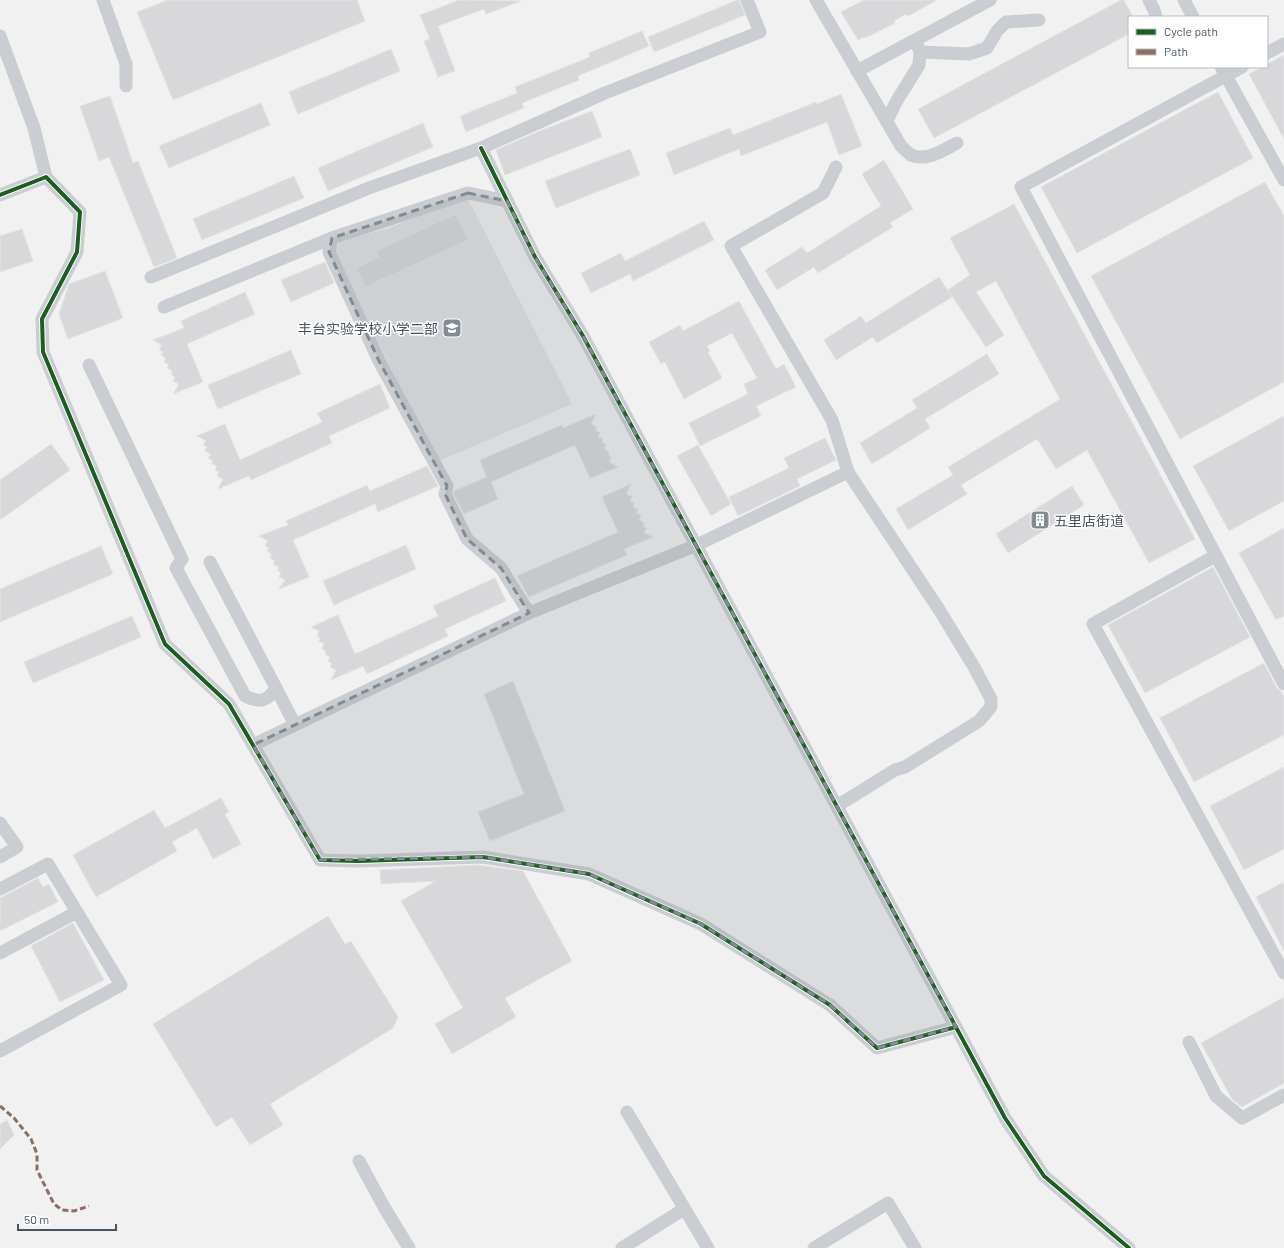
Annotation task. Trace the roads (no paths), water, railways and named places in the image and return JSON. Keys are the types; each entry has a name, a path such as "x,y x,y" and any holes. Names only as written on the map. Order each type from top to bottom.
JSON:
{"street":[{"path":"102,0 126,64 126,86"},
{"path":"151,277 369,188 481,148 605,92 760,32 747,0"},
{"path":"816,0 901,146 911,154 921,158 938,153 957,144"},
{"path":"857,71 990,0"},
{"path":"1149,0 1156,16"},
{"path":"1184,0 1192,16"},
{"path":"920,52 969,54 987,48 997,31 1006,22 1038,20"},
{"path":"0,36 34,128 46,177 80,212 77,252 42,319 43,352 166,644 229,704 320,860 358,862 483,857 589,874 701,924 830,1005 877,1048 956,1027"},
{"path":"886,121 919,65 920,52 916,40"},
{"path":"1268,52 1284,44"},
{"path":"1237,68 1223,71 1021,186 1215,556 1284,684"},
{"path":"1223,71 1284,180"},
{"path":"481,148 534,257 583,336 1005,1118 1044,1176 1129,1248"},
{"path":"836,167 823,193 731,246 832,420 848,472 940,611 974,667 991,699 991,707 979,721 906,767 895,770 837,806"},
{"path":"0,195 46,177"},
{"path":"164,307 332,238 468,193 507,201"},
{"path":"332,238 329,252 379,361 447,486 444,494 467,540 501,568 529,613"},
{"path":"89,365 182,560 176,568 245,696 254,700 262,700 271,696 276,688"},
{"path":"253,745 529,613 697,546 848,472"},
{"path":"1215,556 1093,624 1284,973"},
{"path":"210,562 296,725"},
{"path":"0,823 17,847 0,857"},
{"path":"0,889 48,864 121,985 0,1051"},
{"path":"0,953 77,912"},
{"path":"1189,1042 1216,1096 1242,1118 1284,1096"},
{"path":"627,1112 708,1248"},
{"path":"359,1161 384,1207 409,1248"},
{"path":"814,1248 888,1203 915,1248"},
{"path":"622,1248 684,1208"}],"place":[{"name":"丰台实验学校小学二部","path":"452,328"},
{"name":"五里店街道","path":"1040,520"}]}
